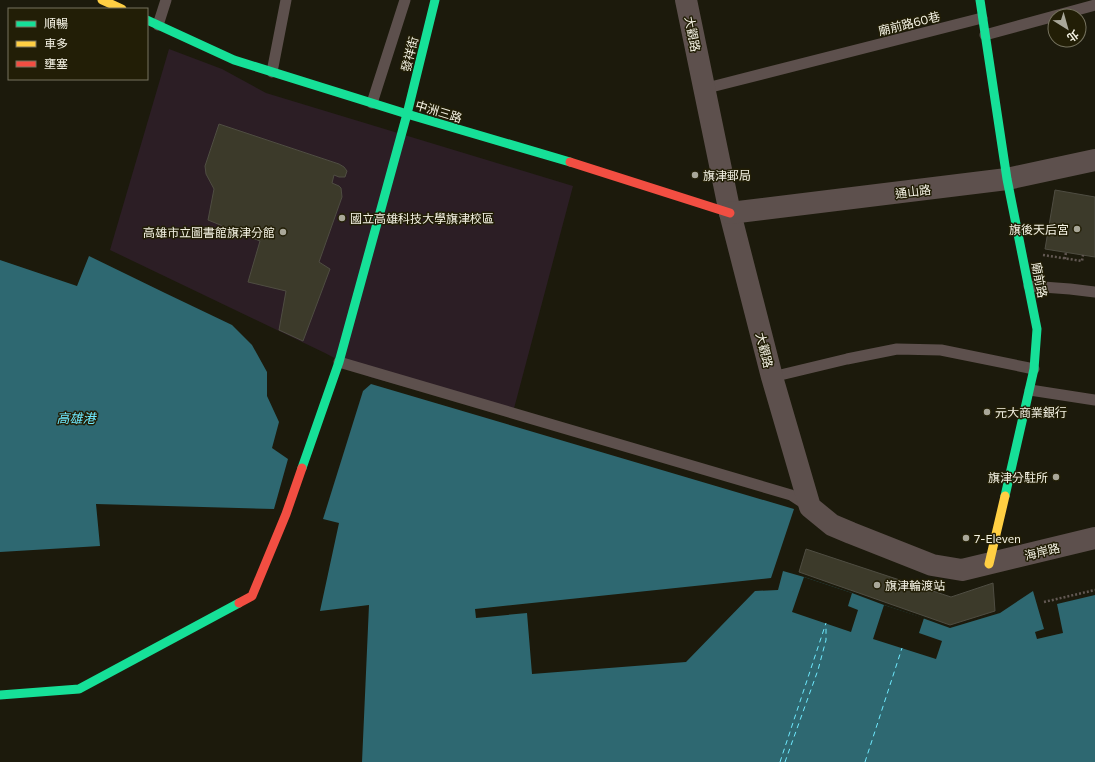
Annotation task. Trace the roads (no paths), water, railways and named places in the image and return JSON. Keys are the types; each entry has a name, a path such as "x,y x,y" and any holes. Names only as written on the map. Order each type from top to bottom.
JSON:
{"street":[{"path":"102,0 120,8"},
{"name":"發祥街","path":"0,695 79,689 252,596 286,514 339,362 407,114 435,0"},
{"name":"大觀路","path":"686,0 730,213 772,376 810,507"},
{"name":"廟前路","path":"980,0 1007,179 1037,329 1034,369 1030,390 989,564"},
{"name":"中洲三路","path":"148,20 234,60 407,114 589,168 730,213"},
{"name":"通山路","path":"730,213 1007,179 1095,160"},
{"path":"810,507 832,525 932,565 962,570 989,564"},
{"name":"海岸路","path":"989,564 1095,538"}],"lane":[{"path":"158,25 166,0"},
{"path":"272,72 286,0"},
{"path":"372,103 405,0"},
{"path":"985,35 1095,5"},
{"name":"廟前路60巷","path":"704,89 982,18"},
{"path":"1029,286 1095,292"},
{"path":"772,376 897,349 941,350 1034,369"},
{"path":"339,362 791,495 810,507"},
{"path":"1030,390 1095,400"}],"water":[{"name":"高雄港","path":"89,256 232,325 252,345 267,372 267,396 279,422 272,448 288,459 274,509 96,504 100,546 0,552 0,260 77,286"},
{"path":"371,384 794,509 771,578 475,609 476,618 527,613 532,674 686,662 755,591 778,590 783,571 852,593 950,628 1000,613 1033,591 1044,629 1035,632 1037,639 1063,633 1057,604 1095,595 1095,762 362,762 369,605 320,611 339,523 323,519 363,391"}],"place":[{"name":"旗津郵局","path":"695,175"},
{"name":"國立高雄科技大學旗津校區","path":"342,218"},
{"name":"旗後天后宮","path":"1077,229"},
{"name":"高雄市立圖書館旗津分館","path":"283,232"},
{"name":"元大商業銀行","path":"987,412"},
{"name":"旗津分駐所","path":"1056,477"},
{"name":"7-Eleven","path":"966,538"},
{"name":"旗津輪渡站","path":"877,585"}]}
